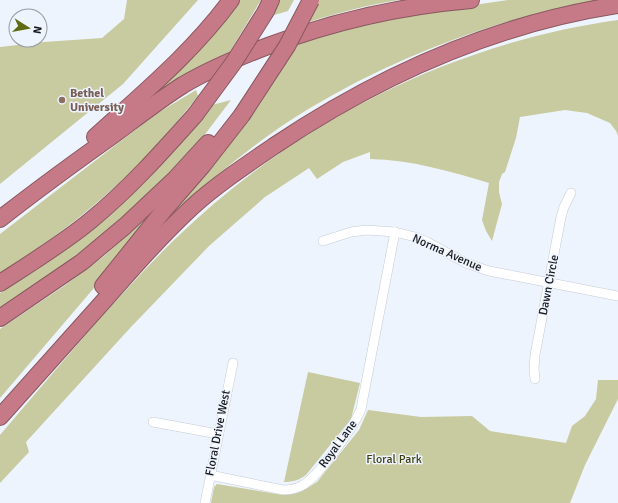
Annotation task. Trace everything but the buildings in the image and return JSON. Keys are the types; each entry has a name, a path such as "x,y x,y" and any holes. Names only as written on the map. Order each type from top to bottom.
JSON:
{"highway":[{"path":"39,188 166,73 201,36 231,0"},
{"path":"0,318 82,262 125,226 175,179 238,112 302,0"},
{"path":"0,414 159,217 200,169 238,112 287,46 311,0"},
{"path":"0,219 39,188 183,85 215,68 302,33 371,14 413,6 471,0"},
{"path":"0,283 54,248 91,220 141,174 195,114 234,62 268,5"},
{"path":"0,417 136,264 193,206 255,159 304,126 370,88 452,51 537,23 618,5"}],"street":[{"name":"Dawn Circle","path":"535,379 535,354 550,282 561,217 571,193"},
{"name":"Norma Avenue","path":"323,241 351,232 367,230 395,232 427,242 477,268 618,296"},
{"name":"Royal Lane","path":"210,476 282,490 290,490 304,484 317,473 356,420 361,409 395,232"},
{"name":"Floral Drive West","path":"205,503 232,363"},
{"path":"153,422 218,434"}],"green space":[{"name":"Bethel University","path":"127,0 198,0 123,84 0,184 0,47 48,48 48,42 102,38 124,19"},
{"path":"238,0 261,0 229,53 149,100 147,98"},
{"path":"279,0 294,0 288,11 271,16"},
{"path":"317,0 399,0 376,4 306,23"},
{"path":"508,0 600,0 524,17 487,28 414,55 379,71 310,108 274,132 239,158 173,213 170,211 295,42 359,25 405,15"},
{"path":"618,20 618,136 610,123 587,113 565,110 520,117 516,138 505,172 502,174 499,182 499,192 502,204 492,241 482,220 489,183 445,170 416,164 401,161 370,159 370,152 343,162 317,179 309,168 265,197 209,246 131,327 26,442 29,452 0,483 0,435 85,336 151,263 174,240 221,198 271,160 323,125 379,95 436,69 495,48 556,31"},
{"path":"196,90 198,96 160,142 129,174 76,220 0,274 0,234 156,114"},
{"path":"231,100 206,133 158,186 81,254 0,311 0,293 38,269 74,241 191,131 212,105"},
{"path":"162,204 164,206 0,398 0,329 64,286 104,256"},
{"path":"308,372 360,383 351,419 306,475 290,482 284,482"},
{"name":"Floral Park","path":"598,380 618,380 618,399 585,465 570,503 211,503 214,487 217,484 283,495 304,490 317,482 359,430 368,410 421,417 472,416 490,431 566,443 572,426 585,416 596,399"}],"place":[{"name":"Bethel University","path":"62,100"}]}
